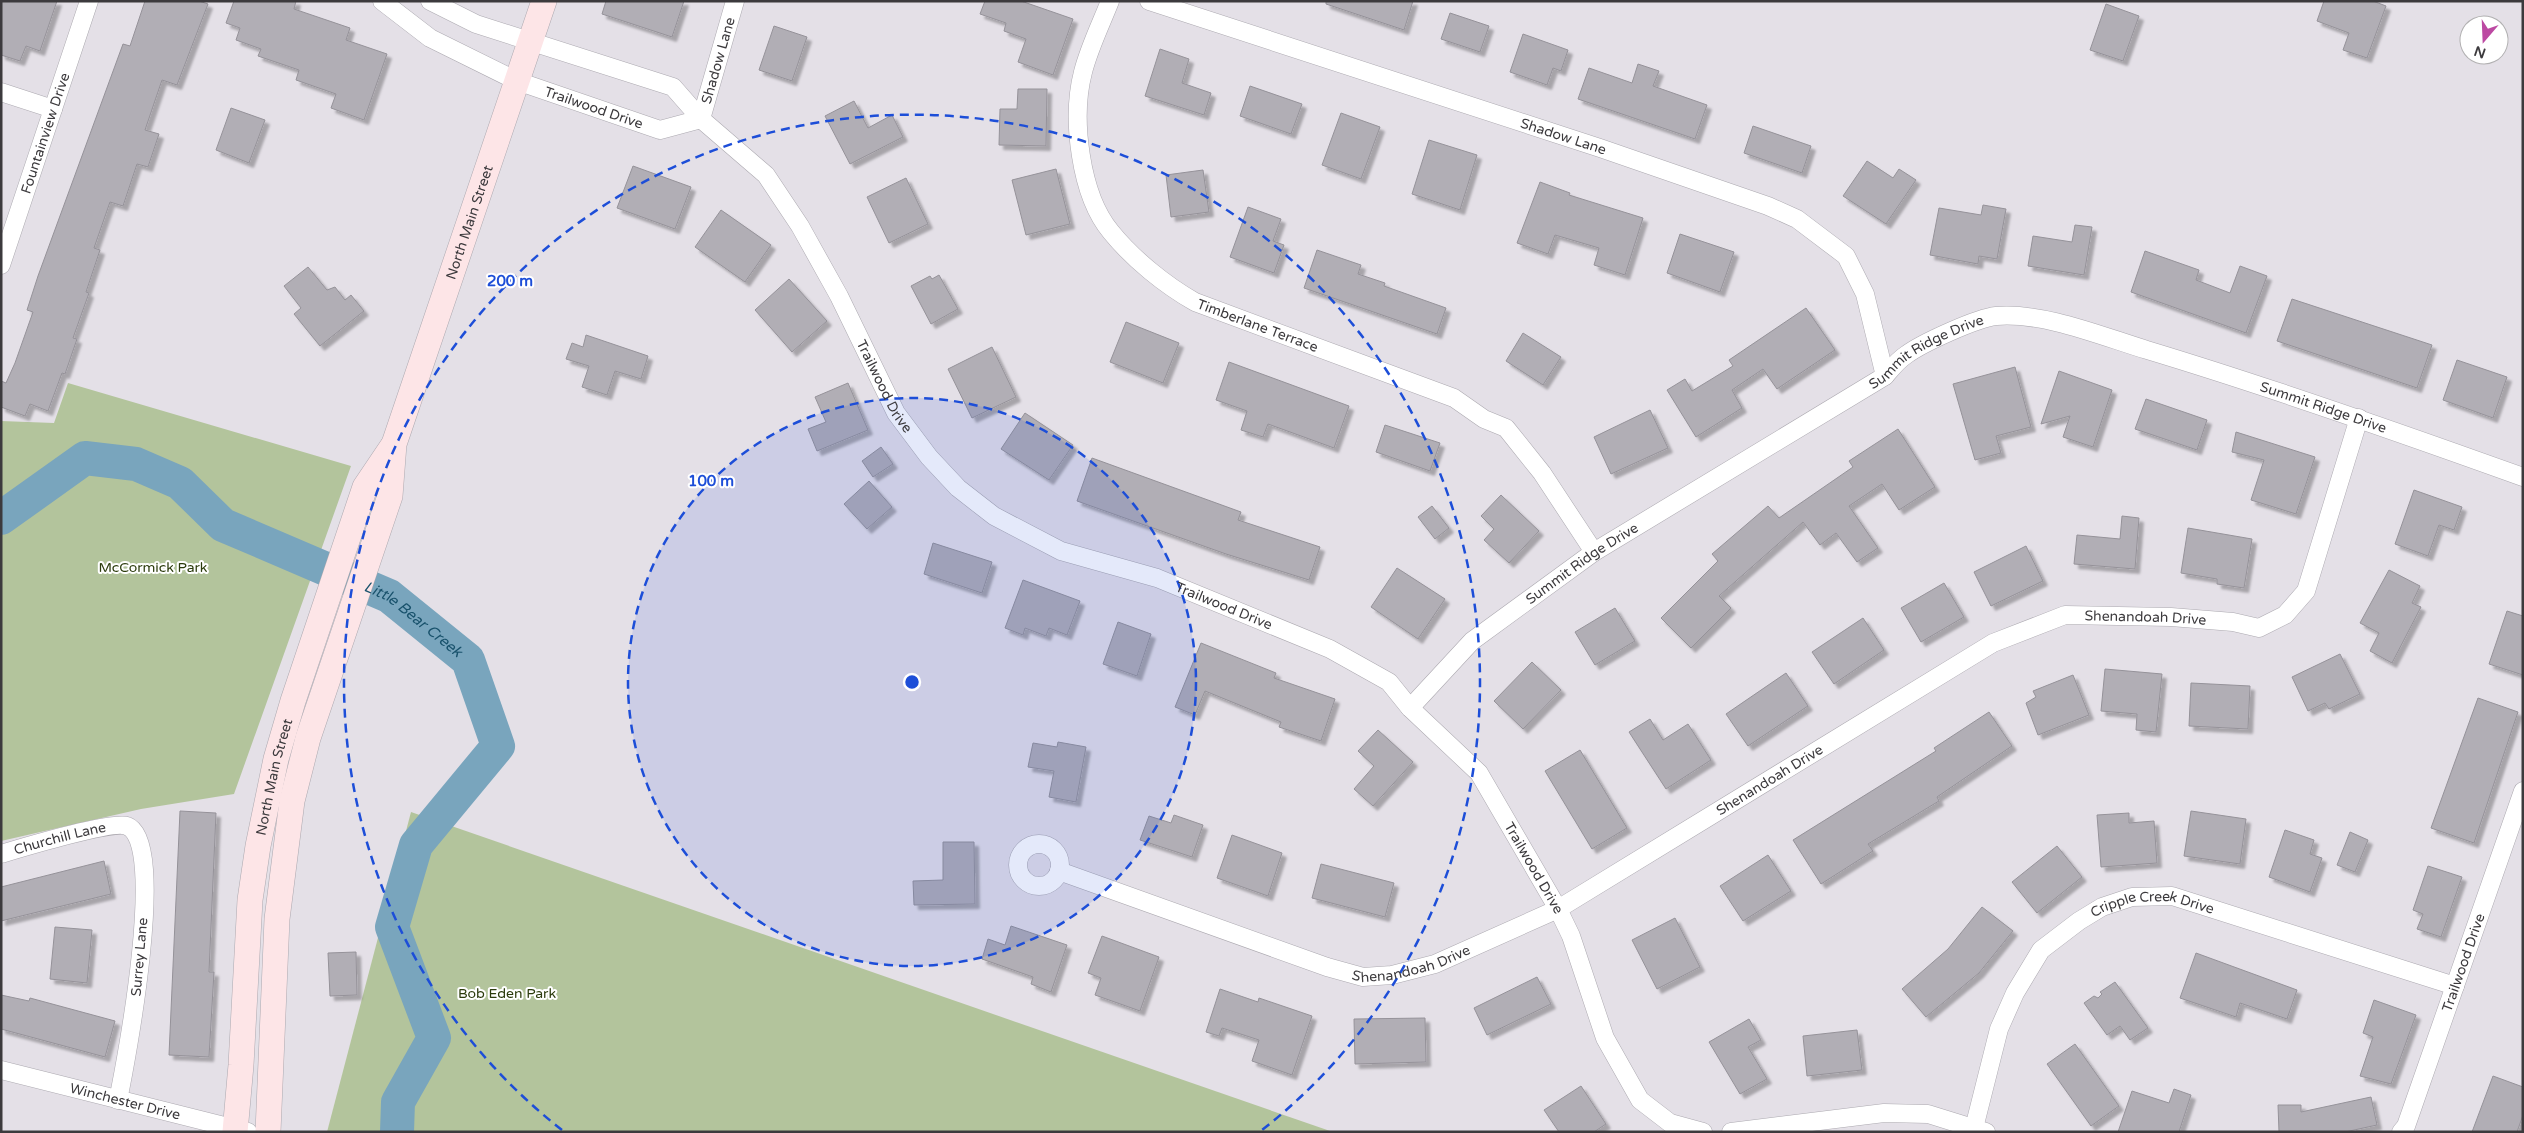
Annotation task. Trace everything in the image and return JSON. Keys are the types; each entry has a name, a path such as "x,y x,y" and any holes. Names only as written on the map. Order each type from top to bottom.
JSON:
{"main road":[{"name":"North Main Street","path":"268,1132 277,919 284,852 292,801 305,747 390,496 394,444 544,1"},
{"name":"North Main Street","path":"240,1131 250,900 258,846 276,759 304,667 366,487 394,444"}],"street":[{"name":"Fountainview Drive","path":"1,265 89,1"},
{"path":"382,1 430,38 517,81"},
{"path":"430,1 476,24 530,41"},
{"name":"Shadow Lane","path":"701,119 735,1"},
{"name":"Timberlane Terrace","path":"1110,1 1083,73 1076,128 1083,168 1095,204 1110,231 1168,287 1194,302 1454,398 1484,420 1506,428 1542,474 1594,552"},
{"name":"Shadow Lane","path":"1149,1 1600,148 1768,206 1796,219 1846,256 1866,294 1885,376"},
{"name":"Trailwood Drive","path":"530,41 673,87 701,119 766,175 800,226 839,296 896,413 929,457 958,488 994,516 1061,551 1157,578 1330,649 1389,682 1410,708 1479,773 1558,909 1571,936 1605,1038 1640,1100 1670,1123 1703,1132"},
{"name":"Trailwood Drive","path":"517,81 660,130 701,119"},
{"path":"1,92 53,109"},
{"name":"Summit Ridge Drive","path":"1410,708 1472,641 1594,552 1885,376 1906,354 1959,329 1994,316 2023,316 2094,334 2359,418 2523,477"},
{"name":"Shenandoah Drive","path":"1060,871 1327,967 1363,977 1392,975 1434,964 1558,909 1993,643 2065,614 2171,617 2233,622 2259,628 2285,615 2306,591 2359,418"},
{"name":"Trailwood Drive","path":"2401,1132 2406,1126 2523,791"},
{"name":"Churchill Lane","path":"1,854 120,825"},
{"name":"Surrey Lane","path":"118,1100 128,1052 140,972 145,885 142,852 135,831 126,825 120,825"},
{"name":"Cripple Creek Drive","path":"1980,1130 1999,1030 2015,993 2041,950 2094,912 2132,897 2172,896 2455,986"},
{"name":"Winchester Drive","path":"1,1070 240,1131"},
{"path":"1731,1132 1884,1112 1928,1114 1980,1130"}],"green space":[{"name":"McCormick Park","path":"68,383 351,466 234,794 141,809 1,841 1,421 54,423"},
{"name":"Bob Eden Park","path":"411,812 1333,1132 327,1132"}],"building":[{"path":"1,1 57,1 40,51 26,46 20,61 1,55"},
{"path":"145,1 199,1 208,4 177,85 162,80 145,130 159,134 148,167 137,164 123,206 110,202 94,248 100,250 86,292 89,293 73,338 77,339 65,374 62,373 48,411 30,404 25,416 1,407 1,381 6,383 15,363 33,312 27,310 38,276 123,44 130,46"},
{"path":"234,1 296,1 294,9 350,28 346,40 387,54 364,120 331,108 336,94 296,80 299,70 258,56 261,49 236,40 240,28 226,23"},
{"path":"606,1 684,1 672,37 602,14"},
{"path":"985,1 1021,1 1073,19 1053,75 1018,62 1026,39 1004,31 1006,23 980,14"},
{"path":"1326,1 1413,1 1404,30 1326,4"},
{"path":"2324,1 2373,1 2386,6 2367,58 2343,50 2349,33 2317,21"},
{"path":"2106,4 2139,16 2123,61 2090,50"},
{"path":"1450,13 1489,26 1480,52 1441,39"},
{"path":"774,26 807,37 792,81 759,70"},
{"path":"1523,34 1568,50 1561,71 1553,68 1547,85 1510,72"},
{"path":"1160,49 1189,59 1182,83 1211,93 1204,115 1145,96"},
{"path":"1638,64 1659,71 1653,86 1707,105 1695,139 1578,99 1589,68 1632,83"},
{"path":"1250,86 1302,104 1291,134 1240,116"},
{"path":"1018,89 1047,89 1046,146 999,145 1000,109 1017,109"},
{"path":"854,101 868,128 892,115 903,137 850,164 825,116"},
{"path":"231,108 265,120 249,163 216,150"},
{"path":"1341,113 1380,127 1361,179 1322,165"},
{"path":"1753,126 1811,146 1802,173 1744,153"},
{"path":"1429,140 1477,155 1460,210 1412,194"},
{"path":"1867,161 1893,178 1899,169 1916,180 1886,224 1843,196"},
{"path":"633,166 691,187 675,229 617,208"},
{"path":"1056,169 1070,224 1026,235 1012,180"},
{"path":"1203,170 1209,212 1171,217 1166,175"},
{"path":"906,178 928,224 889,243 867,197"},
{"path":"1540,182 1570,193 1569,195 1643,218 1625,275 1594,265 1599,248 1555,235 1548,254 1517,243"},
{"path":"1983,205 2006,209 1997,259 1979,256 1978,264 1930,255 1939,208 1981,215"},
{"path":"1248,207 1281,219 1273,241 1284,245 1274,273 1230,257"},
{"path":"721,210 771,245 745,282 695,247"},
{"path":"2075,225 2092,227 2084,275 2028,266 2033,236 2072,242"},
{"path":"1680,234 1734,252 1720,292 1667,273"},
{"path":"1317,250 1361,265 1358,274 1385,283 1384,286 1446,308 1437,334 1304,288"},
{"path":"2145,251 2199,270 2196,280 2230,293 2240,266 2267,276 2246,333 2131,292"},
{"path":"308,267 327,290 335,287 345,300 351,295 364,311 320,346 294,314 301,308 284,286"},
{"path":"939,275 958,309 931,324 911,286 930,276 932,279"},
{"path":"789,279 827,321 792,352 755,310"},
{"path":"2292,299 2432,345 2417,388 2277,341"},
{"path":"1806,308 1835,350 1777,389 1763,369 1732,390 1742,408 1696,437 1667,390 1685,379 1692,391 1733,366 1729,360"},
{"path":"1126,322 1179,343 1163,383 1110,362"},
{"path":"1523,333 1561,357 1543,385 1506,361"},
{"path":"586,335 648,356 641,379 615,371 607,395 582,387 589,366 566,359 572,343 583,347"},
{"path":"992,347 1016,397 972,418 948,369"},
{"path":"2457,360 2507,377 2493,418 2443,400"},
{"path":"1229,362 1349,406 1334,448 1268,424 1263,437 1241,430 1247,411 1216,400"},
{"path":"2015,367 2031,427 1996,436 2001,453 1975,460 1953,384"},
{"path":"2059,371 2112,390 2093,447 2063,437 2070,416 2041,424"},
{"path":"848,383 868,430 817,451 808,429 826,422 815,397"},
{"path":"2146,399 2207,420 2197,450 2135,429"},
{"path":"1650,410 1668,448 1611,474 1594,437"},
{"path":"1025,413 1073,445 1049,480 1001,449"},
{"path":"1385,425 1440,443 1430,471 1376,452"},
{"path":"1898,429 1935,487 1899,510 1882,484 1849,506 1878,548 1857,562 1836,533 1820,545 1803,522 1719,596 1731,608 1691,648 1661,618 1718,561 1712,554 1768,506 1779,518 1853,467 1849,461"},
{"path":"2236,432 2315,457 2296,514 2251,500 2264,460 2232,452"},
{"path":"881,447 893,464 873,477 862,461"},
{"path":"1092,458 1241,512 1238,520 1320,547 1309,580 1226,554 1077,501"},
{"path":"869,481 892,507 867,529 844,504"},
{"path":"2414,490 2462,507 2454,530 2439,525 2428,556 2395,544"},
{"path":"1501,495 1539,531 1509,563 1484,540 1494,529 1481,516"},
{"path":"1432,506 1449,528 1435,539 1418,517"},
{"path":"2122,516 2139,518 2135,569 2074,564 2077,535 2120,539"},
{"path":"2188,528 2252,539 2244,588 2217,584 2217,579 2181,573"},
{"path":"933,543 992,562 982,593 924,574"},
{"path":"2026,546 2043,581 1991,606 1974,572"},
{"path":"1397,568 1445,599 1418,639 1371,607"},
{"path":"2389,570 2420,586 2412,603 2421,607 2392,663 2370,651 2379,633 2360,623"},
{"path":"1023,580 1080,601 1067,635 1049,628 1046,636 1025,628 1023,635 1005,628"},
{"path":"1944,583 1964,617 1921,642 1901,608"},
{"path":"1615,608 1635,641 1595,665 1575,632"},
{"path":"2507,611 2523,616 2523,675 2489,664"},
{"path":"1863,618 1884,650 1834,684 1812,652"},
{"path":"1118,622 1151,634 1137,676 1103,664"},
{"path":"1201,643 1276,673 1274,678 1335,699 1321,741 1279,727 1281,722 1205,691 1195,715 1175,707"},
{"path":"2340,654 2360,694 2329,709 2325,703 2308,711 2292,677"},
{"path":"1532,662 1561,690 1523,729 1494,701"},
{"path":"2105,669 2162,674 2156,732 2136,730 2137,714 2101,711"},
{"path":"1786,673 1808,706 1748,746 1726,714"},
{"path":"2073,675 2089,715 2038,735 2026,703 2036,697 2033,691"},
{"path":"2191,683 2250,686 2248,729 2189,726"},
{"path":"2478,698 2518,712 2474,843 2431,828"},
{"path":"1989,712 2012,746 1937,797 1939,801 1868,844 1873,851 1821,884 1793,840 1936,751 1934,748"},
{"path":"1650,719 1663,740 1688,724 1711,760 1666,789 1629,732"},
{"path":"1378,730 1413,762 1373,806 1354,789 1374,766 1358,751"},
{"path":"1058,742 1086,747 1076,802 1049,797 1054,771 1028,767 1033,743 1057,747"},
{"path":"1580,750 1627,828 1592,849 1545,771"},
{"path":"180,811 216,813 209,972 214,972 209,1057 169,1055"},
{"path":"2191,811 2246,819 2240,864 2184,856"},
{"path":"2129,813 2129,823 2154,821 2157,863 2101,867 2097,815"},
{"path":"1174,815 1203,825 1192,857 1140,840 1149,816 1171,823"},
{"path":"2285,830 2314,840 2310,854 2322,858 2310,892 2269,877"},
{"path":"2350,832 2368,840 2355,872 2337,865"},
{"path":"1232,835 1282,853 1268,896 1217,878"},
{"path":"943,842 974,842 975,904 914,905 913,881 943,880"},
{"path":"2057,846 2082,877 2037,913 2012,882"},
{"path":"1768,855 1791,891 1743,921 1720,886"},
{"path":"104,861 111,894 1,921 1,887"},
{"path":"1321,864 1394,883 1385,917 1312,898"},
{"path":"2428,866 2462,877 2441,937 2417,929 2423,914 2413,910"},
{"path":"1982,907 2013,931 1979,973 1926,1017 1902,989 1948,949"},
{"path":"1675,918 1700,967 1657,989 1632,940"},
{"path":"1011,926 1067,945 1051,992 1031,984 1033,977 982,959 988,939 1005,945"},
{"path":"55,927 92,930 87,983 50,979"},
{"path":"1102,936 1159,957 1140,1011 1095,995 1101,978 1088,973"},
{"path":"356,952 357,995 330,996 328,953"},
{"path":"2196,953 2297,990 2287,1019 2240,1003 2236,1017 2180,998"},
{"path":"1537,977 1551,1004 1487,1035 1474,1008"},
{"path":"2115,982 2148,1028 2130,1040 2120,1026 2107,1035 2084,1003 2094,996 2098,998 2102,994 2100,992"},
{"path":"1220,989 1258,1002 1259,998 1312,1016 1292,1075 1252,1061 1259,1040 1222,1028 1219,1036 1206,1032"},
{"path":"1,995 29,1001 30,998 115,1021 105,1057 1,1029"},
{"path":"2374,1000 2416,1015 2391,1084 2360,1076 2373,1037 2363,1033"},
{"path":"1425,1018 1426,1062 1355,1064 1354,1019"},
{"path":"1749,1019 1761,1040 1748,1047 1767,1079 1740,1094 1709,1042"},
{"path":"1857,1030 1862,1070 1807,1076 1803,1036"},
{"path":"2075,1044 2119,1106 2091,1126 2047,1064"},
{"path":"2493,1076 2523,1087 2523,1115 2517,1132 2472,1132"},
{"path":"1581,1086 1606,1124 1594,1132 1559,1132 1544,1110"},
{"path":"2174,1089 2191,1095 2179,1132 2118,1132 2132,1091 2169,1103"},
{"path":"2371,1097 2377,1125 2345,1132 2279,1132 2278,1105 2301,1105 2301,1112"}],"waterway":[{"name":"Little Bear Creek","path":"1,518 85,458 136,464 180,483 223,525 389,596 468,660 498,746 416,845 392,927 434,1038 398,1102 397,1132"}]}
